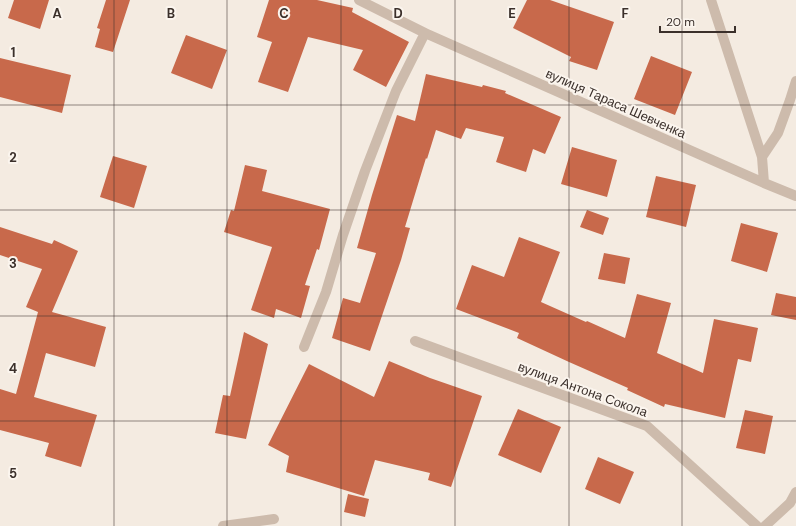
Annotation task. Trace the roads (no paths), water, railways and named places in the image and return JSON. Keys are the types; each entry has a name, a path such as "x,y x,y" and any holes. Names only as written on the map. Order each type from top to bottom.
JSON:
{"street":[{"name":"вулиця Тараса Шевченка","path":"359,0 425,33 796,196"},
{"path":"711,0 762,157 764,183"},
{"path":"304,347 326,292 343,235 365,171 396,91 425,33"},
{"path":"762,157 778,133 796,81"},
{"name":"вулиця Антона Сокола","path":"415,341 647,426 757,526"},
{"path":"765,526 790,503 796,492"},
{"path":"223,526 274,519"}]}
